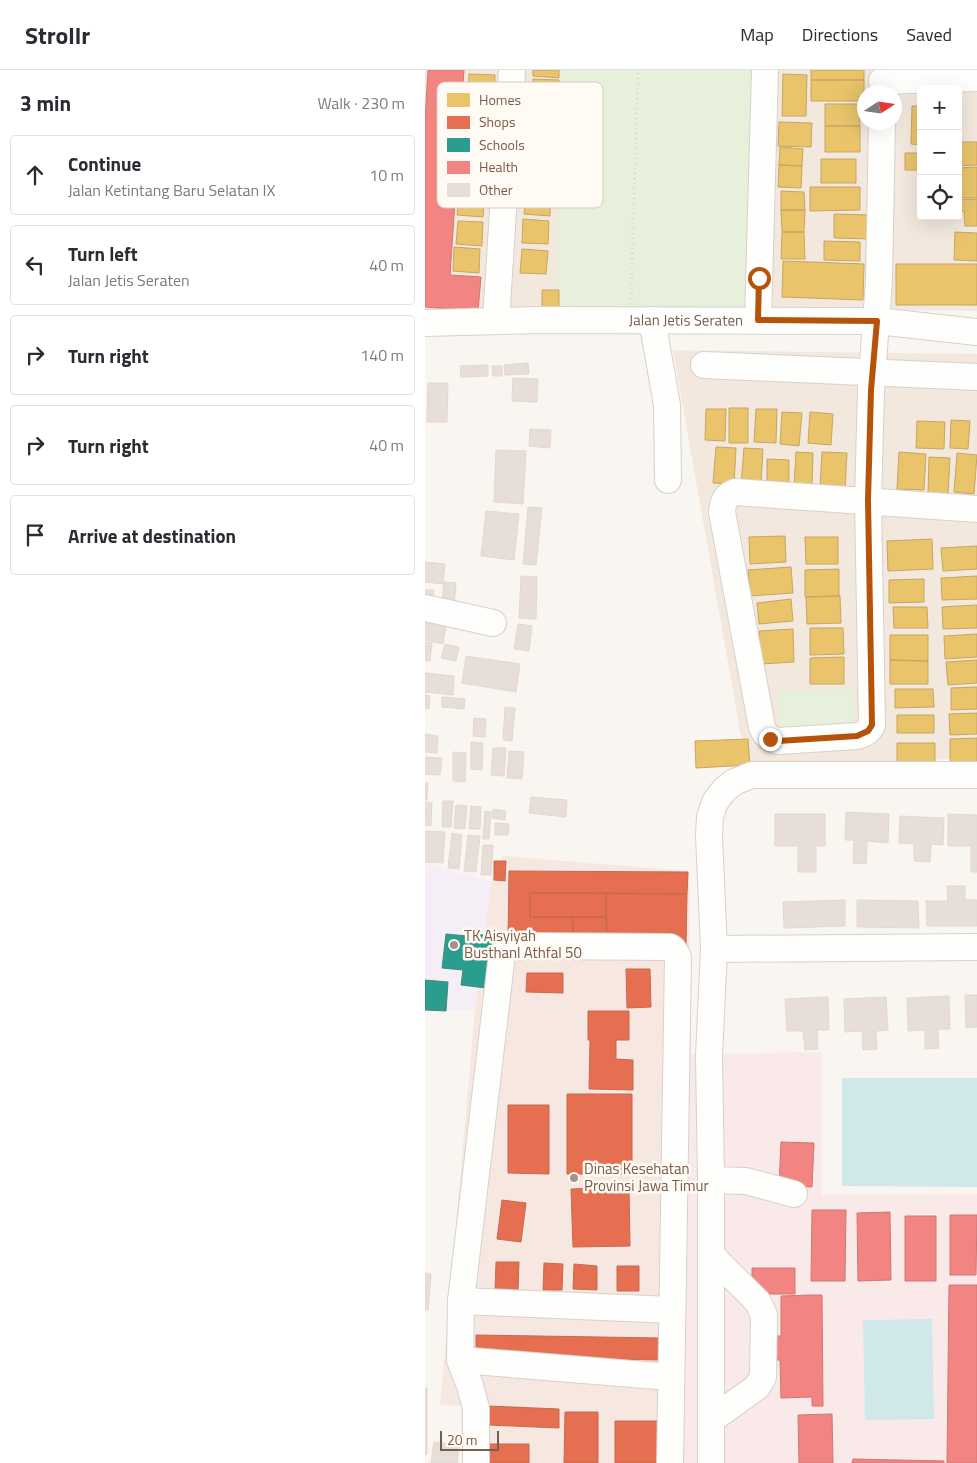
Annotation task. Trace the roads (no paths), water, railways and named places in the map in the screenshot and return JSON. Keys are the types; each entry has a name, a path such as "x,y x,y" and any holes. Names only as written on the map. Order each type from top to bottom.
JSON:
{"street":[{"path":"758,320 765,70"},
{"path":"882,81 977,78"},
{"path":"882,130 879,281 868,500 872,725 865,734 857,736 774,740 764,733 722,512 723,502 730,494 735,492 868,500 977,510"},
{"path":"496,321 503,208"},
{"name":"Jalan Jetis Seraten","path":"425,323 496,321 657,343 758,320 877,321 977,332"},
{"path":"657,343 667,412 668,480"},
{"path":"704,365 977,376"},
{"path":"425,608 493,623"},
{"path":"711,1463 709,1056 714,949 709,836 710,817 715,802 724,790 734,782 752,775 977,775"},
{"path":"476,1463 476,1408 460,1360 461,1301 502,954 507,949 514,947 670,947 675,952 678,960 670,1463"},
{"path":"714,949 977,947"},
{"path":"711,1180 746,1181 793,1194"},
{"path":"711,1255 758,1302 764,1315 763,1377 757,1388 711,1420"},
{"path":"461,1301 671,1310"},
{"path":"460,1360 670,1377"}],"water":[{"path":"842,1078 977,1078 977,1187 842,1186"},
{"path":"932,1319 934,1419 865,1420 863,1320"}],"place":[{"name":"TK Aisyiyah Busthanl Athfal 50","path":"454,945"},
{"name":"Dinas Kesehatan Provinsi Jawa Timur","path":"574,1178"}]}
